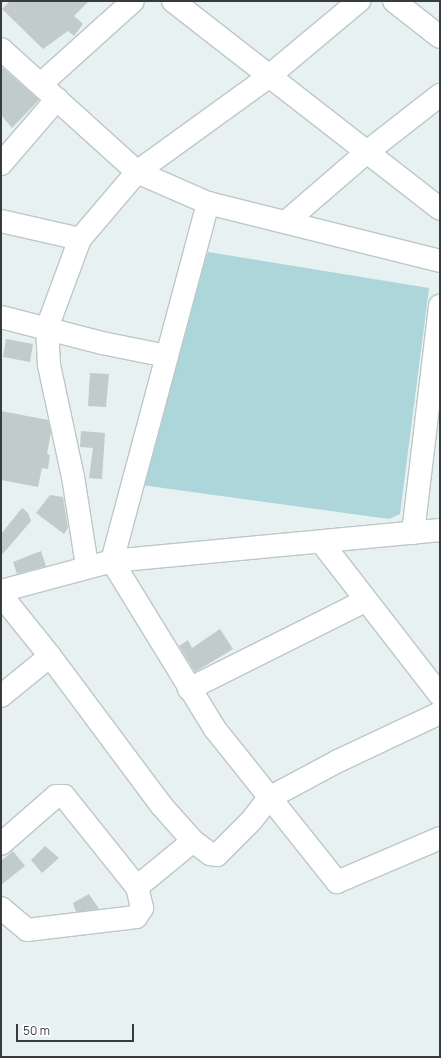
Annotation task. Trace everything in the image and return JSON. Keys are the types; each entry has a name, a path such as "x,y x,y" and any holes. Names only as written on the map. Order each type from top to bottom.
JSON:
{"street":[{"path":"42,83 133,1"},
{"path":"174,1 268,77 440,209"},
{"path":"87,566 73,478 49,365 47,328 80,240 137,172 268,77 359,1"},
{"path":"394,1 440,37"},
{"path":"1,48 42,83 57,99 137,172 208,203 440,261"},
{"path":"287,222 367,152 440,95"},
{"path":"1,164 57,99"},
{"path":"208,203 112,560 189,689 215,729 337,882 440,838"},
{"path":"1,221 80,240"},
{"path":"413,533 438,376 440,306"},
{"path":"1,316 102,343 167,356"},
{"path":"1,592 112,560 322,543 440,530"},
{"path":"322,543 365,601 440,695"},
{"path":"1,595 50,656 142,781 193,841 210,854 217,855 251,821 269,798 338,761 440,713"},
{"path":"189,689 365,601"},
{"path":"1,696 50,656"},
{"path":"1,844 56,796 64,796 137,888 142,908 136,918 27,930 1,908"},
{"path":"137,888 193,841"}],"shaded area":[{"path":"208,252 429,288 400,514 389,519 134,484"}],"building":[{"path":"10,1 89,1 74,16 83,24 74,36 68,31 43,49 2,9"},
{"path":"3,68 39,100 12,128 1,115 1,70"},
{"path":"6,339 33,344 30,362 3,357"},
{"path":"90,373 109,374 106,407 88,406"},
{"path":"1,411 48,420 51,432 47,454 50,455 48,469 42,468 38,487 1,480"},
{"path":"81,431 105,433 102,479 89,478 93,448 80,447"},
{"path":"50,495 63,497 68,528 64,534 36,513"},
{"path":"22,508 28,513 31,521 1,556 1,534"},
{"path":"41,551 46,566 17,574 13,562"},
{"path":"220,629 233,649 195,672 179,646 188,640 192,648"},
{"path":"45,846 59,858 42,873 31,860"},
{"path":"13,851 25,866 1,885 1,861"},
{"path":"89,894 99,909 76,912 73,903"}]}
